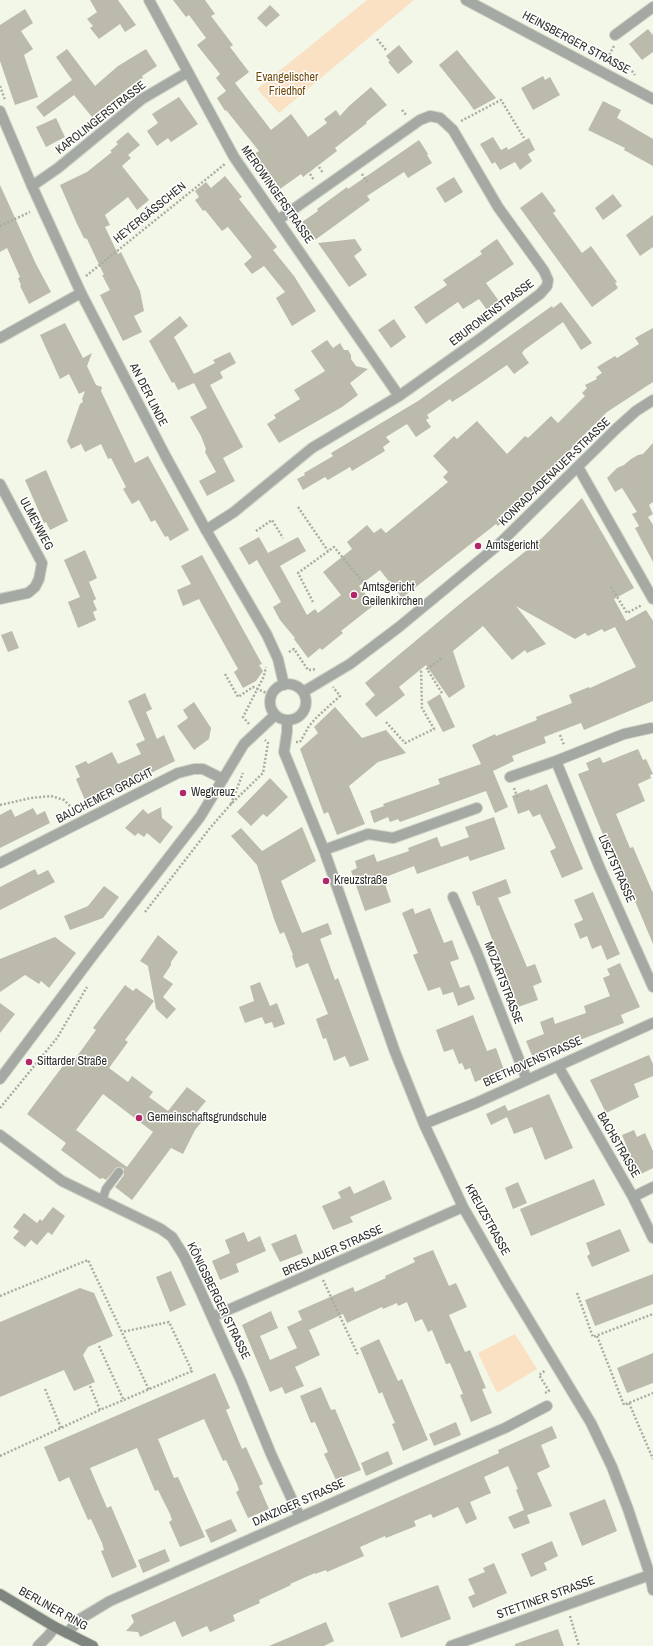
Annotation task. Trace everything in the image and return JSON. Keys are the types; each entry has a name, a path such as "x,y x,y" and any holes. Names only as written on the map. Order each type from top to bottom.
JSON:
{"main road":[{"name":"BERLINER RING","path":"0,1594 55,1627 93,1646"}],"street":[{"name":"MEROWINGERSTRASSE","path":"149,0 234,157 399,396"},
{"name":"HEINSBERGER STRASSE","path":"466,0 653,99"},
{"path":"616,35 653,7"},
{"name":"KAROLINGERSTRASSE","path":"32,186 58,168 142,99 188,72"},
{"name":"AN DER LINDE","path":"0,112 81,293 163,452 267,635 278,659 284,685"},
{"name":"EBURONENSTRASSE","path":"206,530 234,512 312,448 399,396 481,338 540,294 547,286 548,280 544,271 498,207 453,130 440,118 430,116 420,120 278,220"},
{"path":"0,338 81,293"},
{"name":"KONRAD-ADENAUER-STRASSE","path":"303,692 344,668 399,627 497,546 636,411 653,400"},
{"path":"578,467 650,601"},
{"name":"ULMENWEG","path":"0,484 42,563 39,579 35,587 28,593 0,599"},
{"path":"291,684 298,687 303,692 306,702 304,711 297,718 287,720 280,719 274,715 270,705 271,695 274,690 284,685 291,684"},
{"path":"0,1079 200,817 244,744 274,715"},
{"name":"KREUZSTRASSE","path":"287,720 284,752 324,850 395,1052 424,1124 463,1207 506,1282 591,1423 612,1467 650,1568 653,1590"},
{"path":"510,777 556,761 624,734 652,729"},
{"name":"LISZTSTRASSE","path":"556,761 599,866 653,986"},
{"name":"BAUCHEMER GRACHT","path":"0,863 178,773 194,769 203,769 224,779"},
{"path":"324,850 368,834 393,838 477,808"},
{"name":"MOZARTSTRASSE","path":"453,897 478,955 527,1080"},
{"name":"BEETHOVENSTRASSE","path":"424,1124 476,1103 653,1023"},
{"name":"BACHSTRASSE","path":"558,1066 632,1197 653,1238"},
{"name":"KÖNIGSBERGER STRASSE","path":"0,1134 62,1181 161,1229 172,1237 184,1256 242,1381 271,1454 300,1517"},
{"path":"632,1197 653,1187"},
{"name":"BRESLAUER STRASSE","path":"212,1317 463,1207"},
{"name":"DANZIGER STRASSE","path":"67,1633 80,1618 110,1601 504,1428 547,1406"},
{"name":"STETTINER STRASSE","path":"451,1646 566,1605 650,1568"},
{"path":"38,1646 55,1627"}],"lane":[{"path":"102,1201 106,1188 118,1172"}],"path":[{"path":"377,39 386,50"},
{"path":"612,50 608,57 633,72 636,76"},
{"path":"450,127 501,100 524,138"},
{"name":"HEYERGÄSSCHEN","path":"76,281 90,274 234,157"},
{"path":"0,226 41,206"},
{"path":"298,507 328,551"},
{"path":"256,531 272,520 283,538"},
{"path":"313,602 298,573 334,547 363,582"},
{"path":"611,587 627,613 650,601"},
{"path":"442,658 427,669 442,693"},
{"path":"386,722 405,743 434,730 422,708 421,669"},
{"path":"225,674 238,697 253,688 271,695"},
{"path":"0,805 31,798 51,796 64,800 84,821"},
{"path":"144,913 210,828 231,804"},
{"path":"0,1108 57,1038 89,984"},
{"path":"0,1296 88,1260 149,1390"},
{"path":"319,1271 358,1355"},
{"path":"577,1293 593,1337 653,1314"},
{"path":"0,1456 100,1410 192,1371 169,1322 122,1332"},
{"path":"597,1336 624,1405 653,1393"},
{"path":"99,1346 124,1401"},
{"path":"90,1386 100,1410"},
{"path":"44,1389 62,1428"},
{"path":"629,1403 653,1459"},
{"path":"566,1605 580,1646"}],"green space":[{"name":"Evangelischer Friedhof","path":"367,0 414,0 279,113 257,89"},
{"path":"515,1334 537,1369 497,1393 478,1353"}],"building":[{"path":"90,0 118,0 136,25 125,32 120,24 99,39 90,28 93,26 87,19 97,12"},
{"path":"173,0 205,0 215,14 211,16 233,45 230,47 249,72 235,83 271,130 291,114 308,137 327,123 324,119 336,110 340,116 371,87 387,105 335,148 337,151 303,177 301,174 280,189 264,167 262,168 252,155 259,151 226,110 225,111 217,98 226,91 216,78 220,74 197,45 206,38 189,15 186,17"},
{"path":"270,5 280,15 266,27 257,18"},
{"path":"25,9 33,23 21,31 33,49 24,55 38,97 15,105 0,61 0,25"},
{"path":"648,29 653,35 653,52 642,60 629,44"},
{"path":"399,45 413,62 398,74 388,62 390,61 386,56"},
{"path":"67,49 95,86 118,66 146,49 157,66 142,76 143,78 92,117 74,95 44,117 36,107 72,80 56,57"},
{"path":"457,50 496,98 474,110 439,65"},
{"path":"543,76 545,80 550,77 560,95 533,110 521,88"},
{"path":"179,97 198,124 171,142 168,138 157,146 147,131 158,123 152,114"},
{"path":"603,101 621,110 617,118 653,139 653,166 624,150 625,148 588,130"},
{"path":"56,118 65,137 46,147 36,127"},
{"path":"128,132 140,145 128,155 131,158 122,166 149,200 137,210 128,197 105,215 110,225 105,227 118,254 121,252 140,291 144,311 134,316 142,332 123,341 100,295 110,290 102,275 104,275 87,239 84,238 77,224 60,185 87,172 112,152 110,151 118,144 116,142"},
{"path":"493,137 501,150 507,147 508,150 529,138 535,150 528,154 532,161 520,170 515,162 500,170 495,162 492,164 480,144"},
{"path":"419,140 432,163 408,178 404,172 367,196 370,200 315,240 302,222 347,187 348,189"},
{"path":"225,176 242,197 239,199 277,247 273,250 294,276 316,311 292,326 276,298 285,292 264,266 252,274 244,264 252,257 228,227 222,231 195,200 199,197 195,191 206,182 211,188"},
{"path":"454,177 463,192 445,203 436,188"},
{"path":"0,185 36,264 51,292 29,304 20,286 21,285 18,278 20,277 7,248 0,252"},
{"path":"542,192 556,211 553,213 582,253 591,246 617,282 615,283 618,288 592,307 520,208"},
{"path":"613,194 622,206 603,220 595,208"},
{"path":"653,215 653,247 640,256 626,235"},
{"path":"355,239 362,250 354,256 367,275 349,287 318,243"},
{"path":"497,239 514,264 486,283 499,301 487,310 479,299 463,309 458,302 426,324 414,307 447,285 443,280 482,254 480,251"},
{"path":"561,302 592,343 581,350 563,322 524,350 522,353 529,363 514,374 507,365 452,402 450,399 427,415 429,418 426,420 431,427 416,437 407,424 386,437 390,442 383,447 385,451 352,471 350,467 328,480 325,477 303,490 297,479 305,475 304,473 333,456 331,453 418,401 552,306 553,308"},
{"path":"180,316 188,326 174,337 194,374 215,363 213,360 230,352 236,363 220,372 223,378 210,385 243,447 223,458 235,481 207,496 199,481 216,472 205,452 206,449 201,436 190,417 207,408 194,383 178,390 174,382 172,383 149,341"},
{"path":"394,319 406,337 391,348 378,330"},
{"path":"65,323 83,358 92,353 87,366 96,385 102,387 101,391 135,463 148,456 189,530 170,541 168,536 165,537 155,520 151,522 139,500 132,504 123,489 126,487 111,458 108,459 101,444 85,452 81,444 71,449 67,441 80,404 83,402 82,399 85,391 79,394 69,374 60,379 40,335"},
{"path":"653,328 653,382 607,412 578,441 525,501 498,526 496,524 402,598 380,570 359,586 374,605 341,631 343,633 322,650 320,648 308,658 294,639 295,638 280,620 273,607 281,602 257,560 249,565 239,548 259,537 268,553 298,537 306,551 280,566 307,615 315,609 318,613 341,595 323,572 352,549 347,542 367,525 374,533 381,528 386,533 448,482 443,477 448,472 433,456 454,436 457,439 477,421 507,454 525,436 528,438 551,416 558,423 585,396 582,393 587,388 585,385 597,379 596,377 602,373 597,367 615,356 617,358 639,344 635,338"},
{"path":"327,340 333,348 340,343 344,350 348,350 351,355 351,359 356,366 368,369 350,383 358,395 342,407 279,443 267,424 276,418 274,415 300,399 294,390 325,371 311,351"},
{"path":"653,443 653,502 649,505 653,514 648,517 653,525 653,562 635,528 639,526 632,514 637,512 622,488 615,492 607,478 617,468 638,455 643,454"},
{"path":"46,470 68,521 50,530 46,522 44,523 25,480"},
{"path":"582,498 634,588 614,599 626,621 646,610 653,621 653,701 584,730 581,723 544,737 546,743 512,756 514,761 493,771 508,807 495,813 486,791 400,822 398,819 390,822 388,817 374,823 370,811 384,806 383,804 440,784 438,779 481,764 472,745 495,734 496,736 537,720 536,717 572,703 569,695 589,687 590,688 636,667 615,627 604,632 602,629 588,636 585,633 575,639 516,606 546,644 527,653 525,650 512,660 483,626 453,651 465,687 449,698 426,665 399,687 405,695 376,717 365,704 375,695 365,683 542,538"},
{"path":"85,550 97,578 89,582 96,599 93,601 97,610 93,612 96,620 78,628 68,602 80,597 64,560"},
{"path":"202,555 262,664 259,665 263,671 256,681 243,688 234,672 238,669 199,599 183,606 177,590 191,584 181,566"},
{"path":"12,631 19,648 8,652 1,635"},
{"path":"145,693 152,709 146,712 157,739 164,735 175,761 87,805 76,779 80,777 75,766 86,761 88,764 112,752 118,764 141,754 136,744 145,740 128,701"},
{"path":"440,694 455,727 443,732 427,702"},
{"path":"194,702 211,728 209,739 194,750 177,726 188,718 183,710"},
{"path":"335,707 362,738 386,730 406,753 378,762 349,786 365,824 337,835 328,812 324,814 300,749 318,733 314,727"},
{"path":"638,749 643,760 646,759 653,774 650,775 651,778 638,784 645,801 616,814 630,848 633,847 653,893 653,944 622,870 620,871 614,856 612,856 578,774 589,770 586,763 600,757 603,763"},
{"path":"270,778 288,797 267,817 263,814 251,826 237,812"},
{"path":"547,784 583,869 562,878 550,851 556,848 540,814 533,817 529,810 518,814 512,796"},
{"path":"161,807 162,818 173,827 160,844 147,833 144,837 138,833 135,836 125,828 143,809 148,814"},
{"path":"33,808 37,815 45,811 50,823 0,848 0,815 11,809 15,817"},
{"path":"494,817 505,849 470,861 468,856 417,874 414,866 383,878 391,902 365,911 351,871 357,868 355,861 374,854 377,862 409,851 408,848 437,837 441,847 469,837 465,827"},
{"path":"302,827 316,861 281,881 302,933 328,923 332,934 320,939 335,980 338,978 369,1060 350,1067 345,1056 334,1061 326,1038 323,1039 316,1019 328,1014 308,963 296,968 293,955 284,932 280,934 274,919 257,865 231,836 241,828 262,851"},
{"path":"35,869 38,875 48,870 55,882 0,910 0,887"},
{"path":"506,879 511,893 498,898 527,967 535,964 542,982 533,986 538,1000 518,1007 479,905 477,906 472,892"},
{"path":"104,886 119,897 103,918 70,930 64,916 88,906"},
{"path":"593,892 620,954 607,960 601,945 592,949 587,936 580,939 574,924 583,920 574,900"},
{"path":"413,908 415,914 430,908 444,943 452,940 459,959 450,962 460,988 469,985 475,999 458,1006 453,992 443,995 440,987 428,991 413,955 418,953 402,913"},
{"path":"158,935 178,952 163,977 173,984 163,997 176,1009 167,1019 156,1009 148,966 140,961"},
{"path":"55,937 76,953 49,988 41,981 39,984 25,975 0,992 0,959"},
{"path":"620,963 640,1007 621,1015 624,1023 533,1058 526,1041 544,1034 540,1022 553,1017 555,1024 586,1013 584,1006 610,996 603,978 610,975 607,969"},
{"path":"260,982 270,1006 277,1003 285,1024 274,1028 272,1022 265,1024 262,1017 245,1023 239,1007 254,1001 250,986"},
{"path":"125,985 133,991 136,988 154,1001 125,1040 128,1042 109,1068 128,1082 132,1076 153,1092 149,1097 168,1111 187,1087 206,1101 196,1113 204,1119 195,1130 183,1154 171,1148 132,1200 115,1187 124,1175 123,1168 117,1167 106,1180 103,1178 100,1179 61,1150 66,1143 27,1114 65,1063 70,1066 96,1030 93,1028","holes":["103,1094 153,1132 127,1167 76,1130"]},
{"path":"0,1003 15,1014 0,1033"},
{"path":"473,1015 487,1051 496,1048 504,1070 475,1082 470,1068 465,1070 462,1063 459,1064 453,1049 444,1052 436,1030"},
{"path":"649,1055 653,1064 653,1076 634,1084 639,1097 606,1113 590,1080"},
{"path":"549,1094 573,1148 545,1160 532,1127 514,1134 507,1117 491,1125 486,1114 505,1105 508,1111"},
{"path":"634,1130 637,1137 645,1133 653,1151 653,1168 641,1174 638,1166 635,1167 622,1135"},
{"path":"594,1179 605,1205 531,1236 520,1209"},
{"path":"384,1180 392,1199 350,1217 353,1222 333,1230 322,1206 341,1198 338,1192 350,1186 354,1194"},
{"path":"518,1182 527,1203 513,1209 505,1188"},
{"path":"53,1207 65,1216 52,1235 48,1232 37,1245 31,1240 25,1247 13,1238 19,1231 13,1227 24,1213 37,1223 40,1219 42,1221"},
{"path":"620,1229 630,1251 592,1267 587,1256 590,1254 586,1243"},
{"path":"244,1232 248,1242 260,1236 266,1251 236,1264 239,1272 220,1280 212,1261 230,1253 225,1240"},
{"path":"296,1234 303,1253 280,1262 271,1244"},
{"path":"433,1250 449,1286 456,1283 467,1307 449,1315 465,1352 470,1350 486,1388 482,1389 492,1413 471,1422 460,1395 463,1394 450,1363 446,1364 432,1330 428,1332 422,1319 415,1322 407,1302 398,1306 397,1303 383,1309 382,1307 347,1323 343,1314 309,1330 320,1355 295,1367 304,1386 285,1394 282,1387 270,1392 242,1325 271,1311 278,1328 260,1336 270,1360 297,1348 287,1327 302,1320 298,1311 353,1287 355,1292 386,1278 385,1276 415,1262 413,1258"},
{"path":"171,1271 186,1305 170,1312 156,1277"},
{"path":"653,1274 653,1304 595,1326 585,1300"},
{"path":"80,1288 94,1293 113,1336 88,1347 83,1355 95,1382 74,1391 64,1370 0,1397 0,1322"},
{"path":"379,1339 398,1381 402,1379 428,1440 403,1451 392,1424 395,1423 382,1392 379,1394 360,1348"},
{"path":"653,1353 653,1383 627,1393 617,1368"},
{"path":"215,1373 230,1408 226,1410 242,1449 246,1447 263,1484 259,1486 269,1509 248,1518 236,1492 239,1490 237,1484 226,1460 223,1461 204,1419 158,1439 174,1478 178,1477 205,1537 180,1547 169,1522 172,1520 170,1514 158,1490 155,1491 137,1448 90,1468 107,1508 111,1506 137,1567 112,1578 101,1551 104,1550 102,1543 91,1519 88,1520 69,1477 59,1482 44,1447"},
{"path":"321,1387 331,1410 335,1409 361,1470 336,1480 324,1454 328,1452 315,1422 311,1423 300,1396"},
{"path":"456,1422 461,1435 434,1446 429,1434"},
{"path":"552,1426 557,1438 541,1445 550,1467 537,1473 552,1506 527,1515 530,1523 514,1529 508,1517 524,1510 516,1490 518,1489 508,1466 484,1477 491,1493 470,1502 477,1519 466,1524 458,1507 433,1518 431,1514 414,1521 416,1526 386,1538 385,1536 360,1547 364,1556 327,1572 326,1570 315,1573 290,1584 291,1585 259,1600 260,1603 233,1615 235,1621 210,1632 207,1626 182,1637 175,1621 140,1637 138,1632 126,1631 134,1622 131,1615 499,1453 498,1450"},
{"path":"388,1451 393,1464 366,1476 361,1463"},
{"path":"605,1499 617,1531 582,1546 569,1513"},
{"path":"231,1519 237,1531 211,1543 205,1530"},
{"path":"552,1541 558,1556 544,1563 547,1570 531,1577 521,1554"},
{"path":"165,1549 170,1561 143,1573 138,1560"},
{"path":"494,1563 507,1593 473,1608 468,1597 475,1594 468,1579 485,1572 483,1568"},
{"path":"438,1585 451,1619 401,1638 388,1603"},
{"path":"326,1622 334,1641 324,1646 269,1646"},
{"path":"558,1629 564,1646 515,1646 515,1644"}],"place":[{"name":"Amtsgericht","path":"478,546"},
{"name":"Amtsgericht Geilenkirchen","path":"354,595"},
{"name":"Wegkreuz","path":"183,793"},
{"name":"Kreuzstraße","path":"326,881"},
{"name":"Sittarder Straße","path":"29,1062"},
{"name":"Gemeinschaftsgrundschule","path":"139,1118"}]}
